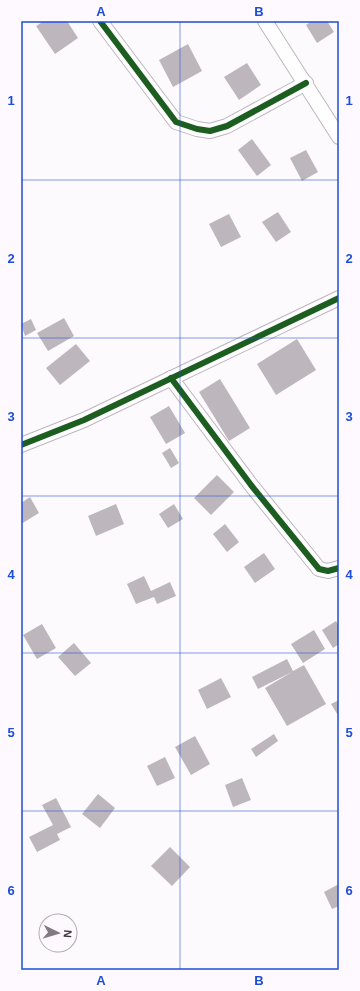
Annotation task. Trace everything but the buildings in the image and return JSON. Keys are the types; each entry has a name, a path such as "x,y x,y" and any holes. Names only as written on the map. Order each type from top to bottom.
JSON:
{"street":[{"path":"100,21 176,122 197,129 210,131 227,126 306,83"},
{"path":"265,21 306,83 339,138"},
{"path":"21,445 77,423 339,298"},
{"path":"171,378 251,485 319,569 328,571 339,568"}],"cycle path":[{"path":"100,21 176,122 197,129 210,131 227,126 306,83"},
{"path":"21,445 84,420 339,298"},
{"path":"171,378 251,485 319,569 328,571 339,568"}]}
